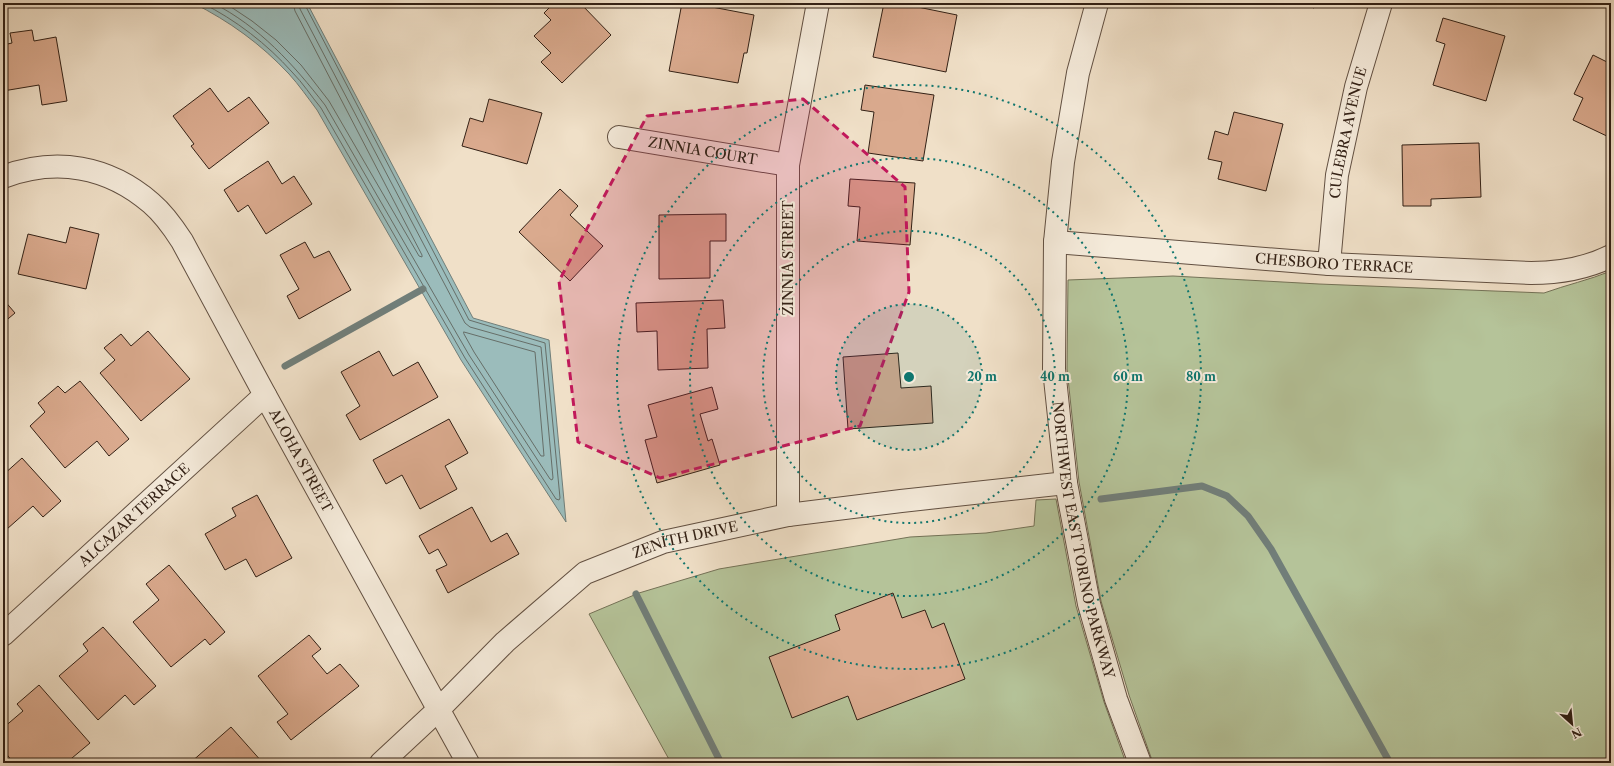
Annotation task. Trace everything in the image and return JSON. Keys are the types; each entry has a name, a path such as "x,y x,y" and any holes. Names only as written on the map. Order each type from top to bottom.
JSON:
{"street":[{"name":"ZINNIA STREET","path":"788,515 788,165 818,3"},
{"name":"NORTHWEST EAST TORINO PARKWAY","path":"1097,3 1077,81 1063,162 1055,242 1054,369 1066,484 1089,604 1116,699 1140,763"},
{"name":"CULEBRA AVENUE","path":"1329,264 1337,175 1356,87 1381,3"},
{"name":"ZINNIA COURT","path":"618,137 788,165"},
{"name":"ALOHA STREET","path":"3,177 32,168 50,166 95,171 133,189 152,203 166,218 178,235 468,763"},
{"name":"CHESBORO TERRACE","path":"1055,242 1329,264 1551,273 1589,265 1611,256"},
{"name":"ALCAZAR TERRACE","path":"3,636 266,395"},
{"name":"ZENITH DRIVE","path":"381,763 438,710 505,642 586,573 663,542 788,515 901,501 1066,484"}],"highlighted area":[{"path":"803,99 905,187 909,292 860,426 660,478 578,442 559,281 647,116"}],"green space":[{"path":"1611,271 1611,763 1153,763 1129,695 1101,601 1079,482 1067,369 1068,280 1173,276 1319,284 1544,293"},
{"path":"1056,499 1076,606 1104,702 1126,763 671,763 589,614 639,593 719,569 910,537 986,533 1034,526 1036,500"}],"water":[{"path":"193,3 307,3 473,318 549,340 566,522 461,360 317,110 293,78 256,43 232,25"}],"building":[{"path":"554,3 565,3 568,6 571,3 580,3 611,35 562,83 541,62 551,53 534,36 551,20 544,13"},
{"path":"682,3 691,3 754,15 747,53 744,53 738,83 669,71"},
{"path":"884,3 898,3 957,15 946,72 873,57"},
{"path":"1299,3 1316,3 1314,8"},
{"path":"1443,18 1505,36 1486,101 1433,85 1445,44 1436,41"},
{"path":"32,30 34,41 56,37 67,101 42,105 39,85 3,91 3,45 12,43 10,33"},
{"path":"1593,55 1611,64 1611,138 1573,120 1583,98 1574,94"},
{"path":"865,85 934,95 923,161 868,153 874,112 861,110"},
{"path":"210,88 228,112 249,97 269,123 209,169 191,146 194,144 173,116"},
{"path":"489,99 542,113 527,164 462,146 470,118 483,122"},
{"path":"1234,112 1283,124 1266,191 1218,179 1222,162 1208,159 1215,131 1228,135"},
{"path":"1479,143 1481,197 1431,199 1431,206 1403,206 1402,145"},
{"path":"268,161 282,184 294,176 312,204 266,234 248,205 238,212 224,190"},
{"path":"850,179 915,183 910,245 857,241 860,207 848,206"},
{"path":"560,189 578,206 570,215 603,246 570,281 519,232"},
{"path":"726,214 726,241 710,241 710,278 659,279 659,215"},
{"path":"70,227 99,234 86,289 18,274 28,234 66,243"},
{"path":"305,242 314,258 329,251 351,290 299,319 287,296 299,289 280,255"},
{"path":"3,299 15,313 3,323"},
{"path":"723,300 725,328 707,329 708,368 658,370 657,331 637,332 636,303"},
{"path":"148,331 190,379 141,421 100,373 115,360 104,348 121,334 131,346"},
{"path":"379,351 393,376 418,362 438,397 360,440 346,415 360,406 341,372"},
{"path":"898,353 901,388 931,386 933,423 848,429 843,357"},
{"path":"80,381 129,439 109,456 97,441 65,468 30,426 45,412 38,403 58,386 65,393"},
{"path":"712,387 718,409 700,414 708,441 712,439 720,465 657,483 645,440 657,437 648,405"},
{"path":"449,419 468,453 445,466 457,489 420,509 402,475 386,484 373,460"},
{"path":"22,458 61,501 43,517 33,506 7,529 3,524 3,475"},
{"path":"257,495 292,558 256,577 246,559 225,570 205,534 236,516 232,508"},
{"path":"472,507 491,542 507,533 519,554 448,593 436,570 447,565 438,549 429,554 419,536"},
{"path":"169,565 225,632 210,645 205,639 171,667 133,622 159,600 146,584"},
{"path":"893,593 902,618 925,610 932,628 944,623 965,679 857,720 848,696 792,718 769,657 840,630 835,615"},
{"path":"103,627 156,686 134,705 125,695 98,720 59,676 88,651 83,644"},
{"path":"309,635 321,649 312,656 327,674 340,664 359,686 291,740 277,722 288,714 258,676"},
{"path":"39,685 90,743 66,763 53,763 51,760 48,763 14,763 3,750 3,728 23,711 17,704"},
{"path":"231,727 263,763 190,763"}],"waterway":[{"path":"285,366 423,289"},
{"path":"1101,499 1202,486 1227,496 1248,516 1271,549 1390,763"},
{"path":"636,594 721,763"}]}
